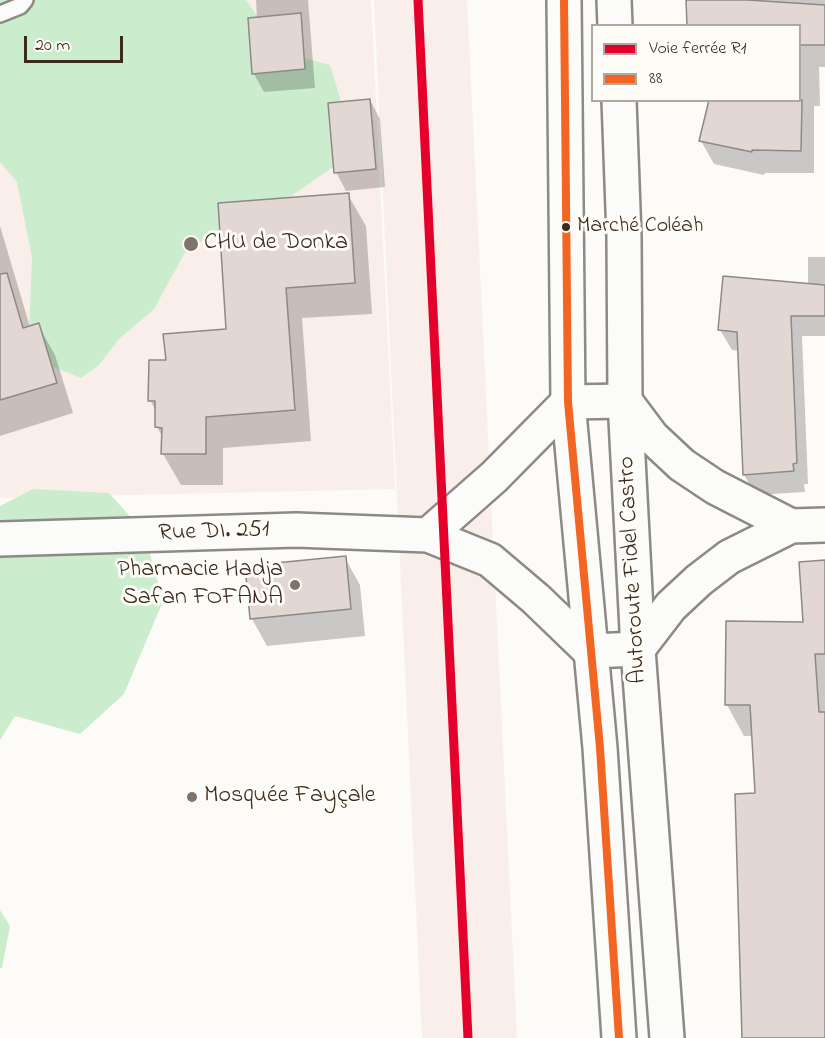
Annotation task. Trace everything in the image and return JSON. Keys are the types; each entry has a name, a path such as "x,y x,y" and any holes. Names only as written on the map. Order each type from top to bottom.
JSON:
{"main road":[{"name":"Autoroute Fidel Castro","path":"564,0 568,402 600,748 619,1038"},
{"path":"614,0 615,24"},
{"name":"Autoroute Fidel Castro","path":"618,102 624,237 625,400 638,649 667,1038"},
{"path":"428,535 494,477 568,402 625,400 652,437 682,465 715,487 791,526"},
{"path":"590,651 638,649 670,606 729,557 791,526 825,525"},
{"name":"Rue DI. 251","path":"0,539 296,530 428,535 490,560 536,599 590,651"}],"lane":[{"path":"0,14 20,6 25,0"}],"shaded area":[{"name":"CHU de Donka","path":"0,0 371,0 395,489 0,498"},
{"path":"374,0 467,0 517,1038 422,1038"}],"green space":[{"path":"0,0 246,0 283,52 330,65 356,151 254,222 188,247 154,309 119,339 99,365 81,378 28,357 32,257 17,182 0,162"},
{"path":"33,489 109,493 144,532 163,601 124,694 80,734 15,716 0,740 0,506"},
{"path":"0,910 10,926 2,968 0,968"}],"building":[{"path":"686,0 748,0 825,5 825,45 801,45 801,24 687,24"},
{"path":"301,13 305,69 252,74 248,18"},
{"path":"370,99 376,169 334,173 328,103"},
{"path":"802,100 801,151 752,150 752,152 699,141 709,102 801,102"},
{"path":"349,193 355,283 286,288 295,410 206,417 206,454 161,454 162,428 155,427 155,401 148,401 149,360 166,360 163,334 226,329 218,203"},
{"path":"7,273 23,328 39,323 57,383 0,400 0,274"},
{"path":"723,276 825,285 825,316 791,316 797,463 793,464 794,471 743,475 737,332 718,330"},
{"path":"346,556 351,609 250,619 245,566"},
{"path":"825,560 825,654 815,654 819,712 825,712 825,1038 742,1038 735,794 755,793 750,705 725,705 726,621 803,622 799,562"}],"railway":[{"path":"418,0 468,1038"}],"rail line":[{"name":"R1","path":"418,0 468,1038"}],"transit line":[{"name":"88","path":"564,0 568,402 600,748 619,1038"}],"place":[{"name":"Marché Coléah","path":"566,227"},
{"name":"CHU de Donka","path":"191,244"},
{"name":"Pharmacie Hadja Safan FOFANA","path":"295,585"},
{"name":"Mosquée Fayçale","path":"192,797"}]}
